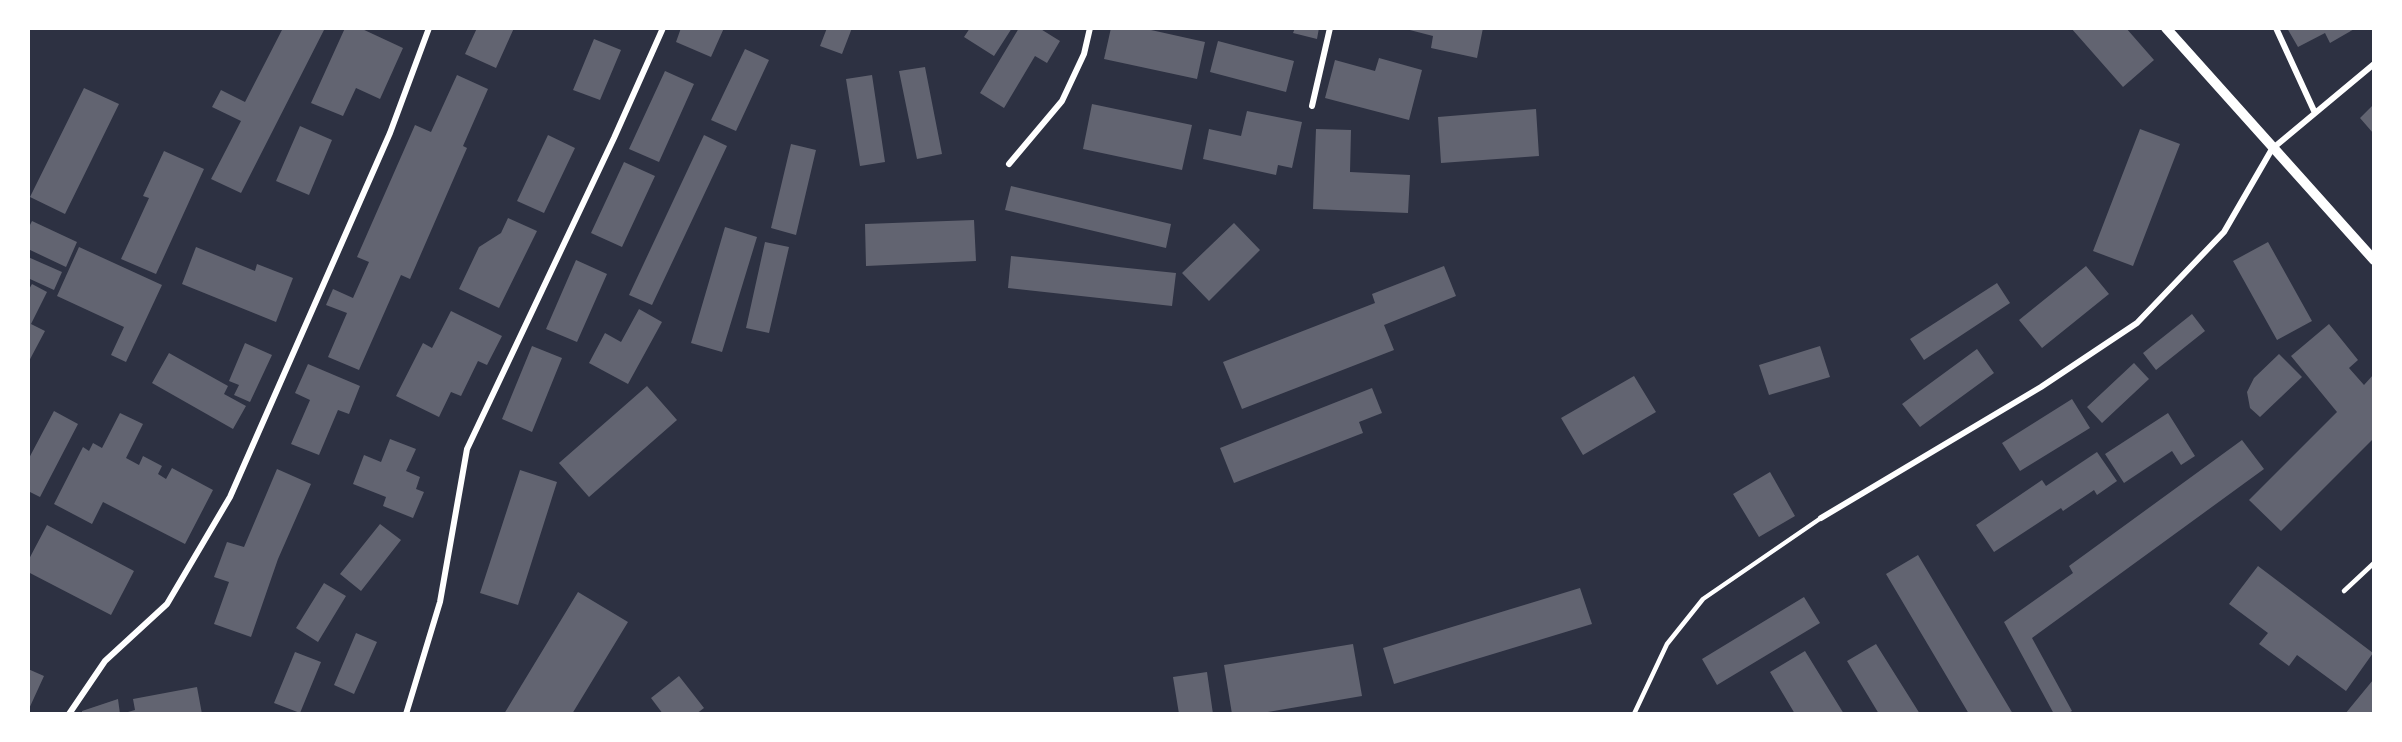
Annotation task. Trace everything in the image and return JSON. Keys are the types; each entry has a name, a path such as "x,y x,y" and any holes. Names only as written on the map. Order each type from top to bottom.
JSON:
{"street":[{"path":"69,714 105,661 167,603 230,497 390,133 429,28"},
{"path":"406,714 440,602 467,449 614,138 663,28"},
{"path":"1009,164 1062,101 1084,54 1090,28"},
{"path":"1312,106 1330,28"},
{"path":"2166,28 2373,260"},
{"path":"2276,28 2315,113"},
{"path":"1821,518 2041,387 2137,323 2224,232 2272,149 2373,64"}],"lane":[{"path":"1634,714 1667,644 1703,599 1821,518"},
{"path":"2344,591 2373,563"}],"building":[{"path":"283,28 325,28 241,193 211,179 241,121 212,107 221,90 245,102"},
{"path":"345,28 360,28 403,48 380,99 356,88 343,116 311,103"},
{"path":"477,28 514,28 496,68 465,54"},
{"path":"681,28 724,28 711,57 676,42"},
{"path":"827,28 852,28 842,54 820,46"},
{"path":"970,28 1012,28 994,56 964,37"},
{"path":"1019,28 1039,28 1060,41 1047,63 1035,56 1004,108 980,93"},
{"path":"1111,28 1142,28 1205,42 1197,79 1104,59"},
{"path":"1295,28 1319,28 1317,39 1293,33"},
{"path":"1402,28 1483,28 1477,58 1431,48 1433,36"},
{"path":"2071,28 2126,28 2154,60 2123,87"},
{"path":"2287,28 2356,28 2330,43 2325,33 2298,47"},
{"path":"594,39 621,50 600,100 573,90"},
{"path":"1218,41 1294,61 1286,92 1210,72"},
{"path":"745,49 769,60 736,131 711,120"},
{"path":"1379,58 1422,70 1409,120 1325,98 1335,60 1375,71"},
{"path":"925,67 942,154 917,159 899,71"},
{"path":"665,71 694,84 659,162 629,149"},
{"path":"457,75 488,89 463,146 467,148 410,279 401,275 359,370 328,357 347,313 326,305 333,289 353,298 369,262 357,257 415,125 431,132"},
{"path":"872,75 885,162 860,166 846,79"},
{"path":"84,88 119,104 65,214 30,197"},
{"path":"1092,104 1192,125 1182,170 1083,149"},
{"path":"2373,105 2373,133 2360,118"},
{"path":"1536,109 1539,156 1441,163 1438,117"},
{"path":"1247,111 1302,122 1292,168 1278,165 1276,175 1203,159 1209,129 1241,136"},
{"path":"300,126 332,140 309,195 276,181"},
{"path":"1316,129 1351,130 1350,172 1410,175 1408,213 1313,209"},
{"path":"2140,129 2180,144 2133,266 2093,251"},
{"path":"548,135 575,148 544,213 517,201"},
{"path":"704,135 727,146 652,305 629,295"},
{"path":"791,144 816,150 796,235 771,228"},
{"path":"164,151 204,169 156,274 121,259 149,198 143,196"},
{"path":"624,162 655,176 622,247 591,233"},
{"path":"1011,186 1171,224 1166,248 1005,210"},
{"path":"508,218 537,231 499,308 459,289 479,247 501,233"},
{"path":"974,220 976,261 866,266 865,224"},
{"path":"32,221 77,242 66,267 28,249 28,229"},
{"path":"1234,223 1260,250 1209,301 1182,273"},
{"path":"725,227 757,237 722,352 691,343"},
{"path":"765,242 789,247 769,333 746,328"},
{"path":"2268,242 2312,321 2277,340 2233,261"},
{"path":"79,247 162,285 126,362 111,355 124,327 57,296"},
{"path":"196,247 255,271 257,264 293,278 276,322 182,284"},
{"path":"1011,256 1176,273 1172,306 1008,288"},
{"path":"28,257 62,272 54,290 30,279 28,283"},
{"path":"576,260 607,274 577,342 546,329"},
{"path":"1444,266 1456,296 1384,325 1394,350 1242,409 1223,362 1375,303 1372,294"},
{"path":"2086,266 2109,294 2042,348 2019,320"},
{"path":"1997,283 2010,303 1924,360 1910,339"},
{"path":"32,284 47,292 31,324 45,331 28,363 28,291"},
{"path":"639,309 662,322 628,384 589,363 605,333 621,342"},
{"path":"451,311 502,336 487,365 478,361 461,396 451,392 439,417 396,396 423,343 432,348"},
{"path":"2192,314 2205,331 2156,370 2143,353"},
{"path":"2329,324 2358,360 2349,368 2364,385 2373,375 2373,439 2281,531 2249,500 2337,412 2291,356"},
{"path":"245,343 272,355 250,402 234,395 239,385 229,381"},
{"path":"532,346 562,358 532,432 502,419"},
{"path":"1820,346 1830,377 1769,395 1759,365"},
{"path":"1977,349 1994,373 1920,427 1902,404"},
{"path":"169,353 228,386 224,394 246,406 233,429 152,383"},
{"path":"2279,354 2302,377 2260,417 2250,408 2247,392 2254,378"},
{"path":"2134,363 2149,379 2102,423 2087,407"},
{"path":"308,364 360,386 349,414 338,410 319,455 291,444 310,400 295,393"},
{"path":"1634,376 1656,412 1583,455 1561,418"},
{"path":"647,386 677,420 589,497 559,463"},
{"path":"1372,388 1382,413 1359,422 1363,433 1234,483 1220,448"},
{"path":"2072,399 2090,428 2020,471 2002,443"},
{"path":"54,411 78,424 40,497 28,491 28,460"},
{"path":"120,413 143,424 126,458 139,465 143,456 162,466 158,474 166,479 172,468 213,490 185,544 103,502 92,524 54,504 83,447 89,451 93,443 102,448"},
{"path":"2168,413 2195,456 2181,465 2172,451 2124,483 2105,454"},
{"path":"390,439 416,449 406,471 420,477 416,489 424,492 413,518 383,506 386,497 353,484 364,455 381,462"},
{"path":"2242,440 2264,469 2032,638 2072,711 2067,714 2054,714 2004,622 2073,573 2069,566"},
{"path":"2097,452 2117,481 2097,495 2094,490 2063,511 2061,508 1994,552 1976,525 2042,480 2046,486"},
{"path":"277,469 311,484 278,559 251,637 214,624 229,582 214,577 227,542 244,547"},
{"path":"520,470 557,482 518,605 480,593"},
{"path":"1770,472 1795,516 1759,537 1733,494"},
{"path":"380,524 401,540 361,591 340,574"},
{"path":"47,525 134,571 111,615 28,572 28,561"},
{"path":"1918,555 2013,714 1969,714 1886,574"},
{"path":"2258,566 2373,653 2346,691 2297,655 2289,666 2259,644 2268,633 2229,604"},
{"path":"324,583 346,596 318,642 296,628"},
{"path":"1580,588 1592,624 1394,684 1383,648"},
{"path":"578,592 628,622 572,714 504,714"},
{"path":"1804,597 1820,623 1717,685 1702,659"},
{"path":"356,633 377,642 354,694 334,685"},
{"path":"1353,644 1362,696 1256,714 1232,714 1224,665"},
{"path":"1876,644 1920,714 1879,714 1847,661"},
{"path":"1805,651 1844,714 1795,714 1770,672"},
{"path":"295,652 321,662 300,713 274,703"},
{"path":"28,669 44,676 28,711"},
{"path":"1207,672 1213,714 1179,714 1173,677"},
{"path":"679,676 704,708 696,714 663,714 651,698"},
{"path":"2373,680 2373,714 2345,714"},
{"path":"197,687 202,714 121,714 135,710 133,699"},
{"path":"118,699 120,714 82,714 82,711"}]}
